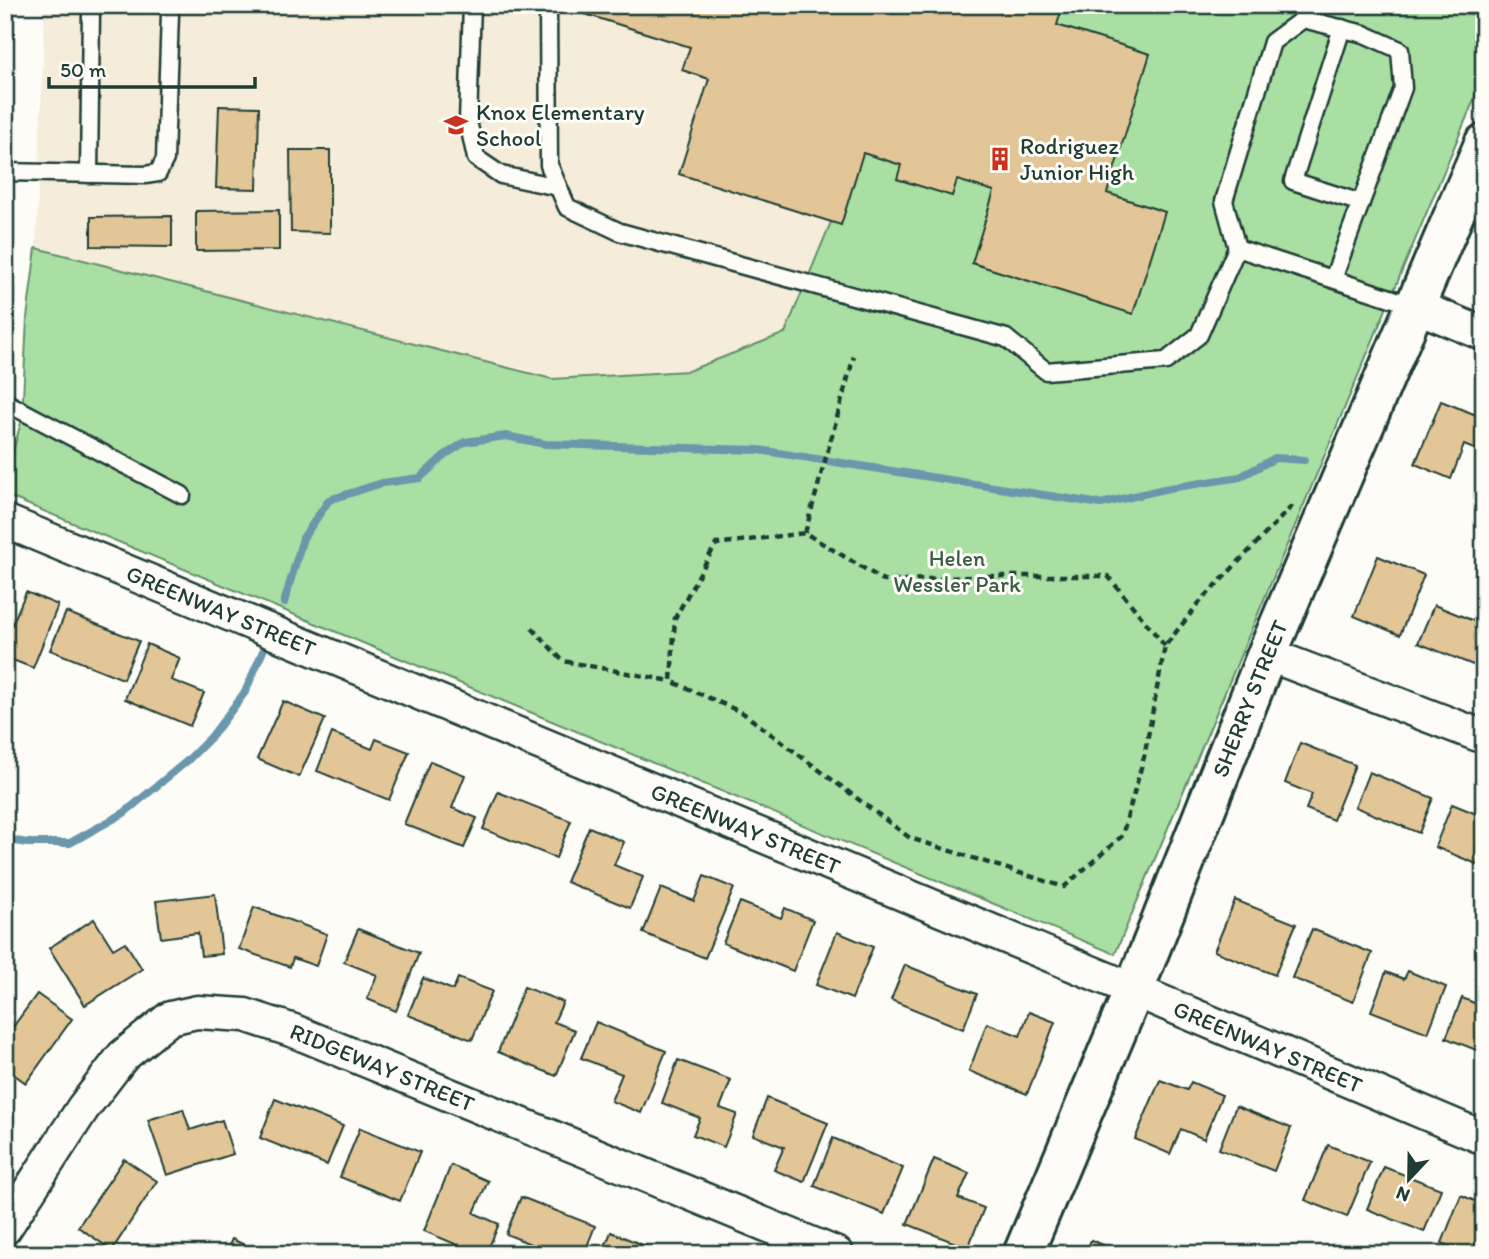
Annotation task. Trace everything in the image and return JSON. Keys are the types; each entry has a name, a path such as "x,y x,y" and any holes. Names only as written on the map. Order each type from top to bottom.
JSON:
{"street":[{"name":"SHERRY STREET","path":"1023,1254 1134,990 1268,654 1484,144"},
{"path":"1415,306 1484,334"},
{"name":"GREENWAY STREET","path":"5,521 1484,1138"},
{"path":"1268,654 1484,737"},
{"name":"RIDGEWAY STREET","path":"5,1228 83,1108 123,1056 170,1018 197,1012 245,1015 294,1031 836,1254"}],"lane":[{"path":"89,174 93,5"},
{"path":"5,172 158,173 165,159 170,14 167,5"},
{"path":"472,5 468,121 476,158 501,175 558,187"},
{"path":"548,5 549,165 567,207 620,232 1006,338 1046,371 1166,361 1199,335 1237,248 1224,201 1272,42 1303,19 1364,34 1400,50 1403,88 1333,279"},
{"path":"1342,28 1293,181 1361,203"},
{"path":"1237,248 1415,306"},
{"path":"5,402 182,495"}],"path":[{"path":"804,533 854,356"},
{"path":"532,628 563,661 671,681 743,713 910,838 1064,887 1122,836 1144,757 1165,646 1199,603 1295,503"},
{"path":"671,681 676,618 716,544 804,533 885,581 989,576 1108,576 1165,646"}],"shaded area":[{"name":"Knox Elementary School","path":"45,5 921,5 785,333 688,371 552,379 36,248"}],"green space":[{"name":"Helen Wessler Park","path":"921,5 1484,5 1484,76 1115,954 5,495 5,480 22,419 27,318 36,248 552,379 688,371 785,333"}],"building":[{"name":"Rodriguez Junior High","path":"585,5 1063,5 1057,25 1150,54 1107,193 1165,212 1133,314 972,263 994,191 957,180 952,196 897,179 901,165 863,153 841,225 679,174 709,79 682,70 690,47 582,13"},
{"path":"219,106 259,107 257,189 216,188"},
{"path":"290,150 330,150 330,233 291,232"},
{"path":"279,210 279,250 196,251 196,211"},
{"path":"172,216 172,247 91,246 91,217"},
{"path":"1441,401 1484,418 1484,453 1464,445 1451,479 1415,464"},
{"path":"1378,556 1424,575 1400,635 1354,616"},
{"path":"26,592 58,605 33,668 5,657 5,622 12,625"},
{"path":"1434,605 1484,625 1483,669 1418,643"},
{"path":"66,612 139,641 123,679 50,650"},
{"path":"147,644 180,658 171,680 204,693 190,726 125,699"},
{"path":"283,701 325,719 299,777 257,759"},
{"path":"332,733 372,749 376,739 409,752 389,800 317,771"},
{"path":"1300,743 1355,765 1333,820 1306,809 1312,794 1285,783"},
{"path":"430,761 465,775 452,808 477,818 464,848 404,824"},
{"path":"1369,772 1433,798 1419,833 1355,807"},
{"path":"498,792 571,821 556,858 483,829"},
{"path":"1452,804 1484,817 1484,867 1435,847"},
{"path":"589,827 624,842 614,865 643,877 630,908 566,882"},
{"path":"704,876 734,888 705,958 643,933 661,888 694,901"},
{"path":"215,894 222,954 201,956 198,933 161,938 156,901"},
{"path":"1235,900 1296,924 1275,975 1214,951"},
{"path":"740,902 781,918 785,908 813,920 793,971 723,943"},
{"path":"254,907 327,934 316,966 293,958 290,967 239,949"},
{"path":"94,919 113,949 125,942 142,969 85,1005 49,948"},
{"path":"358,929 419,953 396,1011 367,999 377,975 344,962"},
{"path":"1312,929 1372,953 1353,1002 1292,978"},
{"path":"837,932 873,947 852,999 816,985"},
{"path":"905,965 977,994 963,1029 891,1000"},
{"path":"1408,971 1446,987 1428,1033 1371,1011 1386,972 1404,979"},
{"path":"423,978 453,990 458,978 492,991 472,1040 408,1015"},
{"path":"524,987 563,1002 554,1022 575,1030 556,1076 498,1052"},
{"path":"37,994 72,1019 26,1083 5,1068 5,1038"},
{"path":"1462,998 1484,1007 1484,1053 1446,1038"},
{"path":"1029,1012 1055,1022 1027,1094 969,1071 987,1023 1020,1036"},
{"path":"596,1022 666,1051 641,1113 611,1101 622,1074 581,1058"},
{"path":"678,1060 731,1080 720,1108 737,1114 724,1147 693,1135 700,1118 662,1103"},
{"path":"1160,1080 1187,1090 1191,1082 1222,1095 1204,1139 1181,1129 1170,1154 1135,1139"},
{"path":"767,1098 828,1123 804,1182 774,1170 784,1147 753,1135"},
{"path":"275,1099 343,1126 327,1165 260,1138"},
{"path":"1236,1106 1291,1128 1274,1171 1219,1149"},
{"path":"183,1109 190,1130 222,1120 233,1154 167,1175 148,1120"},
{"path":"360,1128 420,1152 400,1201 340,1177"},
{"path":"833,1138 903,1168 884,1214 814,1186"},
{"path":"1328,1145 1370,1162 1347,1217 1305,1200"},
{"path":"124,1159 157,1181 112,1250 78,1227"},
{"path":"934,1159 969,1173 958,1198 984,1208 968,1248 907,1224"},
{"path":"451,1165 488,1181 474,1213 499,1224 486,1254 479,1254 424,1231"},
{"path":"1384,1167 1441,1189 1424,1232 1367,1209"},
{"path":"1461,1195 1484,1205 1480,1218 1484,1220 1484,1254 1467,1254 1442,1243"},
{"path":"521,1197 595,1226 584,1254 555,1254 506,1234"},
{"path":"611,1232 648,1247 645,1254 602,1254"},
{"path":"232,1239 264,1254 225,1254"},
{"path":"1091,1240 1125,1254 1085,1254"}],"waterway":[{"path":"284,603 303,538 329,500 382,483 420,478 445,455 465,442 506,436 545,444 759,450 1101,504 1164,489 1240,477 1275,458 1304,460"},
{"path":"5,839 27,843 70,843 124,813 187,761 212,736 245,692 263,651"}],"place":[{"name":"Knox Elementary School","path":"456,125"},
{"name":"Rodriguez Junior High","path":"1000,159"}]}
